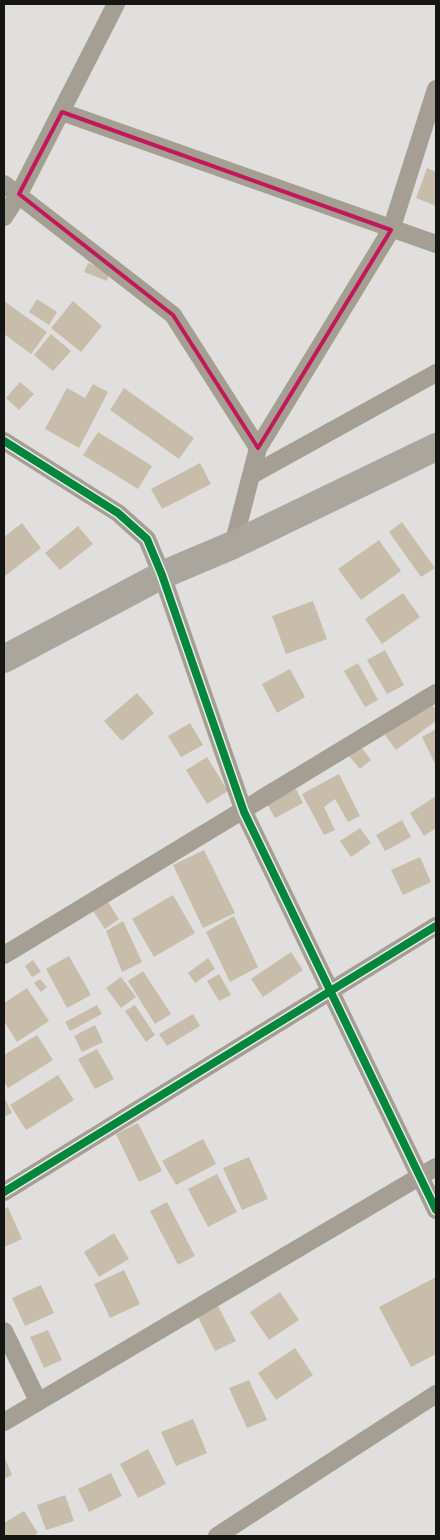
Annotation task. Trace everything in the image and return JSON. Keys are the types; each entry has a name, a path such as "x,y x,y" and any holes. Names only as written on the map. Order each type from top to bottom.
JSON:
{"highway":[{"path":"4,659 162,576 233,545 436,446"}],"street":[{"path":"4,218 19,194 62,112 116,4"},
{"path":"233,545 258,448 392,230 436,89"},
{"path":"62,112 436,244"},
{"path":"4,184 173,315 258,448"},
{"path":"252,475 436,373"},
{"path":"4,441 118,513 147,539 162,576 244,812 436,1210"},
{"path":"4,954 244,812 436,693"},
{"path":"4,1192 436,926"},
{"path":"4,1422 436,1167"},
{"path":"4,1331 38,1401"},
{"path":"217,1536 436,1394"}],"highlighted area":[{"path":"62,112 391,230 258,448 173,315 19,194"}],"building":[{"path":"427,168 436,172 436,206 416,198"},
{"path":"88,263 110,272 107,281 84,272"},
{"path":"37,299 57,312 49,325 29,312"},
{"path":"4,301 47,332 31,354 4,334"},
{"path":"73,301 102,326 81,352 51,328"},
{"path":"51,334 71,351 53,371 34,355"},
{"path":"20,382 34,394 19,410 6,398"},
{"path":"93,384 108,392 79,448 45,429 67,388 85,398"},
{"path":"124,388 194,438 179,459 110,410"},
{"path":"98,432 152,466 138,489 83,455"},
{"path":"200,463 211,484 162,509 151,489"},
{"path":"402,522 435,568 421,577 389,532"},
{"path":"22,523 41,548 5,576 4,537"},
{"path":"78,526 93,544 60,570 45,553"},
{"path":"379,540 401,571 361,600 338,569"},
{"path":"403,593 420,617 382,644 365,619"},
{"path":"313,601 327,639 286,654 272,616"},
{"path":"385,650 404,685 387,694 367,660"},
{"path":"358,663 378,700 365,707 344,671"},
{"path":"290,669 305,697 277,713 262,684"},
{"path":"137,693 154,713 122,741 104,721"},
{"path":"430,702 436,710 436,721 396,750 385,735"},
{"path":"190,723 203,745 181,757 168,736"},
{"path":"436,729 436,766 422,737"},
{"path":"361,747 371,760 360,769 349,756"},
{"path":"207,757 228,791 207,804 186,770"},
{"path":"339,774 360,816 348,822 335,799 324,807 335,830 324,835 302,794"},
{"path":"296,789 303,803 275,818 267,804"},
{"path":"436,796 436,828 424,836 410,813"},
{"path":"402,820 411,837 385,851 376,835"},
{"path":"360,828 371,843 351,857 340,841"},
{"path":"204,850 235,913 203,928 173,865"},
{"path":"420,857 431,882 403,895 391,870"},
{"path":"173,895 195,933 154,957 132,919"},
{"path":"108,902 119,919 105,929 93,911"},
{"path":"234,916 258,967 230,982 206,932"},
{"path":"123,921 142,962 122,972 106,931"},
{"path":"291,952 303,970 263,997 251,979"},
{"path":"69,956 91,995 67,1008 46,969"},
{"path":"208,958 215,969 195,983 188,973"},
{"path":"33,960 41,972 32,977 25,966"},
{"path":"143,971 171,1014 155,1024 128,981"},
{"path":"219,974 231,995 219,1001 207,981"},
{"path":"121,977 136,997 121,1008 106,988"},
{"path":"40,979 47,987 41,992 34,983"},
{"path":"27,988 49,1021 17,1042 4,1021 4,1003"},
{"path":"97,1005 102,1014 70,1031 65,1022"},
{"path":"135,1005 155,1035 146,1042 125,1011"},
{"path":"193,1014 200,1026 167,1046 159,1034"},
{"path":"95,1025 103,1042 82,1052 74,1036"},
{"path":"37,1035 53,1060 8,1088 4,1082 4,1055"},
{"path":"97,1049 114,1079 95,1089 78,1059"},
{"path":"58,1075 74,1100 26,1130 10,1105"},
{"path":"4,1097 12,1113 4,1117"},
{"path":"138,1123 162,1171 139,1182 116,1134"},
{"path":"203,1139 216,1164 176,1185 162,1161"},
{"path":"249,1157 268,1199 242,1210 223,1168"},
{"path":"217,1174 237,1212 208,1227 188,1189"},
{"path":"167,1202 195,1256 178,1265 150,1211"},
{"path":"8,1207 22,1239 4,1247 4,1209"},
{"path":"114,1233 129,1259 99,1277 84,1252"},
{"path":"124,1270 140,1304 110,1318 94,1284"},
{"path":"436,1277 436,1354 411,1367 379,1307"},
{"path":"41,1285 54,1313 25,1326 12,1298"},
{"path":"280,1292 299,1320 269,1340 250,1312"},
{"path":"218,1306 236,1341 215,1351 198,1317"},
{"path":"48,1330 62,1360 44,1368 30,1337"},
{"path":"295,1348 313,1375 276,1400 258,1373"},
{"path":"249,1380 267,1420 247,1428 229,1388"},
{"path":"193,1419 207,1453 176,1466 161,1432"},
{"path":"148,1449 166,1484 138,1498 120,1464"},
{"path":"4,1456 12,1475 4,1479"},
{"path":"111,1473 122,1496 89,1512 78,1489"},
{"path":"65,1495 74,1521 46,1530 37,1505"},
{"path":"24,1511 38,1533 33,1536 4,1536 4,1523"}],"cycle path":[{"path":"4,441 118,513 147,539 162,575 244,812 436,1210"},
{"path":"4,1192 436,926"}]}
